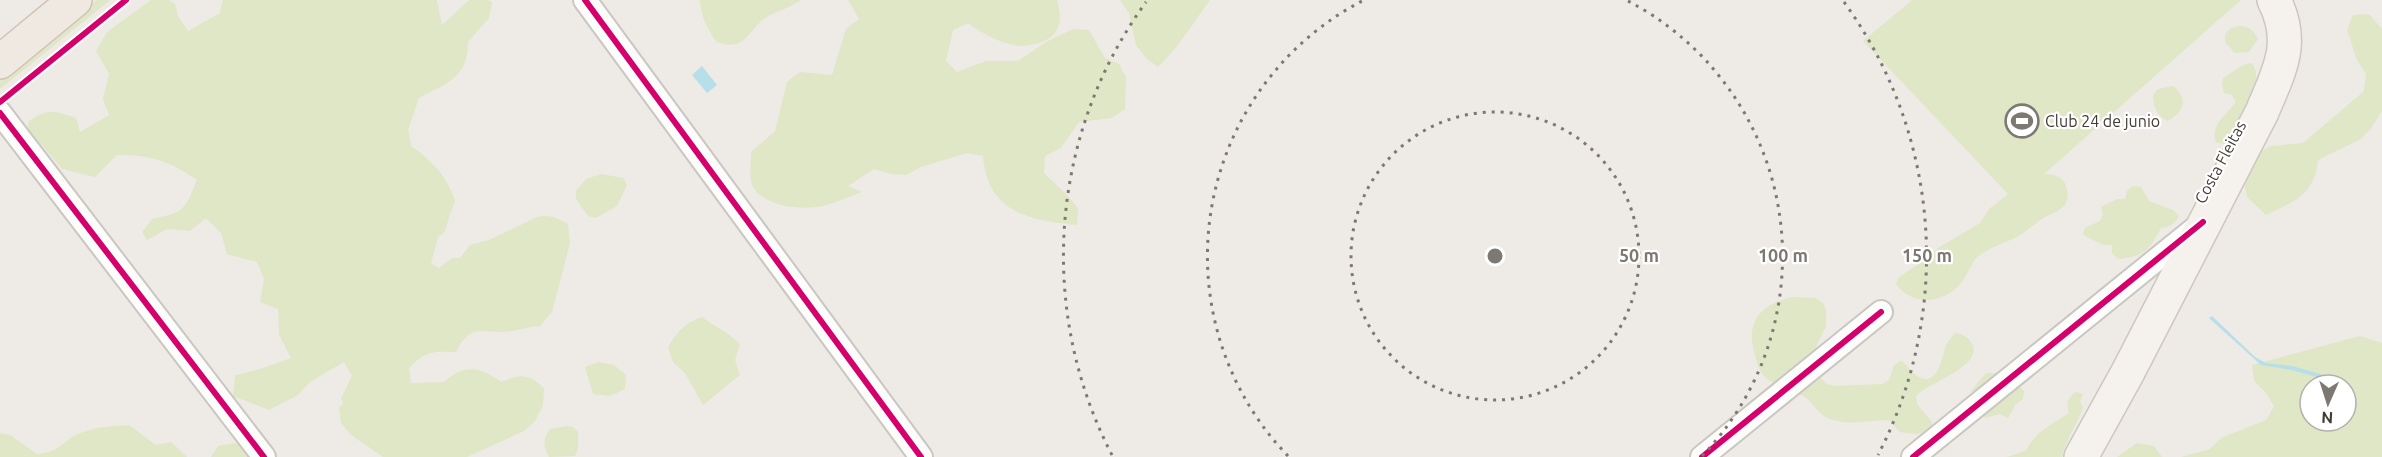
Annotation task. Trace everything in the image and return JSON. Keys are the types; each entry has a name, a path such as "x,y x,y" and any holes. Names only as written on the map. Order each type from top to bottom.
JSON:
{"main road":[{"path":"0,62 75,0"},
{"name":"Costa Fleitas","path":"2081,457 2128,372 2262,112 2280,70 2286,37 2274,0"}],"street":[{"path":"585,0 921,457"},
{"path":"0,112 264,457"},
{"path":"1913,457 2204,222"},
{"path":"1702,457 1881,312"}],"green space":[{"path":"97,0 110,0 0,89 0,79"},
{"path":"151,0 169,0 175,4 178,16 188,31 220,13 223,0 437,0 442,25 469,0 492,2 489,18 468,42 467,54 460,72 447,83 419,98 408,130 411,146 438,169 455,200 444,233 438,237 431,263 439,268 452,258 460,258 470,245 489,240 541,216 553,217 568,224 570,243 552,312 540,326 503,332 474,332 462,342 456,352 430,353 409,368 411,383 444,382 458,372 472,369 486,373 501,382 519,376 528,377 544,388 543,405 535,421 524,431 467,457 383,457 351,435 341,423 339,407 343,404 341,398 352,376 344,362 310,382 298,395 269,410 233,396 235,375 291,358 279,335 278,309 260,302 264,279 257,262 227,254 221,233 206,218 190,231 167,229 147,240 142,232 152,219 177,212 182,208 197,180 160,160 129,155 117,155 95,177 62,169 41,144 26,137 29,121 47,112 57,112 76,118 80,132 109,115 103,99 109,74 96,51 107,32"},
{"path":"700,0 801,0 767,17 741,42 727,45 717,42 711,33 703,17"},
{"path":"848,0 1057,0 1060,13 1059,25 1049,39 1042,42 1021,46 1008,44 990,37 968,23 953,30 946,61 957,72 986,61 1018,61 1046,42 1073,29 1089,30 1105,58 1119,64 1126,77 1125,109 1112,118 1079,122 1061,148 1045,156 1044,173 1078,208 1077,225 1043,220 1014,210 993,190 986,175 983,156 967,153 921,167 906,175 874,169 848,186 862,192 817,207 785,206 765,199 757,193 751,182 751,152 775,131 787,82 800,72 832,75 846,29 859,19"},
{"path":"1120,0 1210,0 1179,44 1158,67 1146,58 1136,45 1129,13"},
{"name":"Club 24 de junio","path":"1912,0 2241,0 2044,174 2057,176 2065,182 2067,201 2060,209 2020,235 1977,257 1962,282 1955,289 1947,295 1929,300 1919,299 1903,291 1896,284 1899,277 1933,254 1938,248 1980,223 1989,209 2008,194 1863,41"},
{"path":"2369,14 2382,29 2382,111 2361,139 2318,160 2313,181 2308,189 2286,206 2266,215 2247,197 2244,182 2258,153 2271,146 2303,143 2364,91 2366,74 2357,60 2347,30 2353,15"},
{"path":"2239,26 2250,29 2258,39 2249,52 2235,53 2225,42 2225,34 2231,28"},
{"path":"2252,63 2256,71 2256,79 2236,130 2224,144 2216,142 2217,125 2236,102 2232,95 2224,93 2223,78 2243,65"},
{"path":"2173,86 2183,100 2181,110 2167,121 2156,110 2153,95 2158,89"},
{"path":"601,174 623,178 627,185 617,206 596,218 588,216 576,199 576,191 586,179"},
{"path":"2133,186 2141,187 2149,201 2173,210 2179,216 2172,225 2161,228 2145,251 2118,259 2112,253 2112,245 2103,245 2083,235 2085,228 2100,221 2103,214 2101,207 2117,199 2125,199 2127,191"},
{"path":"1792,297 1816,298 1823,303 1826,310 1826,326 1816,347 1821,378 1827,384 1835,386 1882,384 1889,380 1894,365 1901,361 1919,377 1931,378 1938,368 1946,345 1955,333 1968,338 1974,350 1964,366 1916,396 1917,404 1932,422 1931,430 1908,433 1900,432 1889,420 1852,422 1830,419 1806,398 1765,377 1759,369 1754,352 1752,331 1755,322 1759,315 1772,304"},
{"path":"702,317 740,344 735,360 740,375 703,405 685,373 673,362 668,347 682,329"},
{"path":"2360,336 2382,343 2382,457 2181,457 2210,449 2221,438 2266,420 2274,406 2266,393 2254,381 2252,365"},
{"path":"599,362 614,365 626,375 625,389 610,396 593,394 585,367"},
{"path":"2010,371 2024,391 2023,399 2016,404 2008,418 2000,414 1985,418 1971,391 1986,373"},
{"path":"2075,392 2083,394 2080,401 2083,407 2062,457 2007,457 2027,450 2039,433 2069,413 2068,402"},
{"path":"129,425 156,445 171,442 187,457 0,457 0,433 10,435 37,454 55,449 84,432 103,427"},
{"path":"573,427 578,432 578,448 575,456 549,457 545,439 550,429"},
{"path":"235,443 250,450 249,457 211,457 218,446"},
{"path":"2137,443 2154,446 2162,457 2117,457"}],"water":[{"path":"702,66 717,85 707,93 692,75"},
{"path":"2212,316 2255,357 2266,363 2292,366 2317,373 2302,373 2261,365 2209,318"}],"cycle path":[{"path":"0,102 126,0"},
{"path":"585,0 921,457"},
{"path":"0,113 264,457"},
{"path":"1913,457 2203,222"},
{"path":"1702,457 1881,312"}],"place":[{"name":"Club 24 de junio","path":"2022,121"}]}
